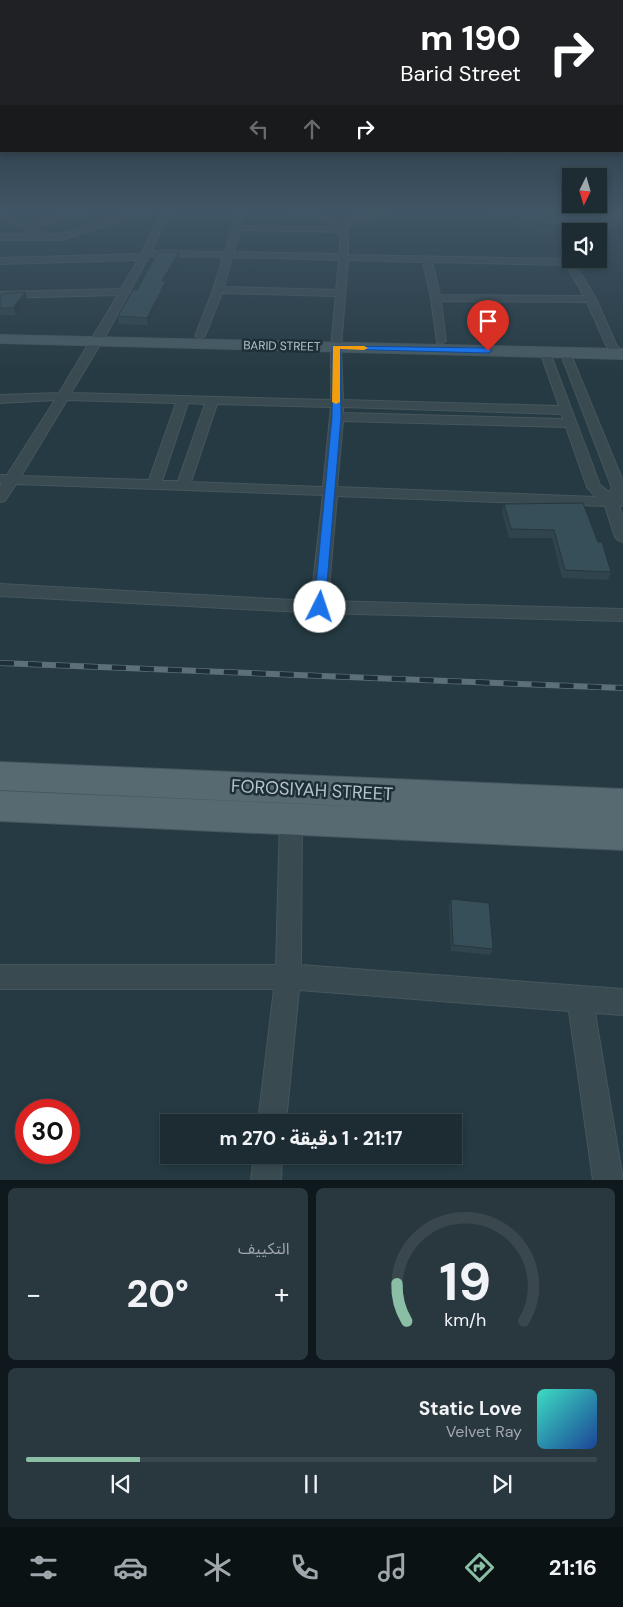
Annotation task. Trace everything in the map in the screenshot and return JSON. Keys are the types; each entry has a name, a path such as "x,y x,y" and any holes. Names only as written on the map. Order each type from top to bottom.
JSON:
{"main road":[{"name":"BARID STREET","path":"0,331 98,338 337,343 441,341 619,349"},
{"name":"BARID STREET","path":"0,339 200,336 545,352 619,349"},
{"name":"FOROSIYAH STREET","path":"0,776 623,804"},
{"name":"FOROSIYAH STREET","path":"0,806 623,834"}],"street":[{"path":"0,498 6,479 62,396 98,338 139,265"},
{"path":"200,336 226,265"},
{"path":"320,607 336,411 337,343 343,265"},
{"path":"428,265 436,298 441,341"},
{"path":"574,268 619,349"},
{"path":"218,290 341,293"},
{"path":"0,295 124,292"},
{"path":"436,298 591,300"},
{"path":"545,352 594,486 617,502"},
{"path":"565,352 619,488 617,502 623,537"},
{"path":"0,399 62,396 212,401 336,411 571,423"},
{"path":"154,485 183,400"},
{"path":"183,486 212,401"},
{"path":"336,411 566,410"},
{"path":"6,479 617,502"},
{"path":"0,590 320,607 623,615"},
{"path":"273,1114 288,977 292,820"},
{"path":"0,977 288,977 623,1002"},
{"path":"580,999 608,1180"},
{"path":"266,1180 267,1164"}],"building":[{"path":"151,265 171,265 162,281 166,281 147,318 118,316 133,290 137,290"},
{"path":"25,292 13,308 0,308 0,298 3,294"},
{"path":"583,503 598,542 602,542 611,572 565,570 554,530 511,529 504,504"},
{"path":"451,899 489,903 493,949 453,945"}],"railway":[{"path":"0,663 623,688"}],"slow traffic":[{"path":"336,402 336,347 364,348"}],"route":[{"path":"320,607 336,417 336,347 488,351"}]}
